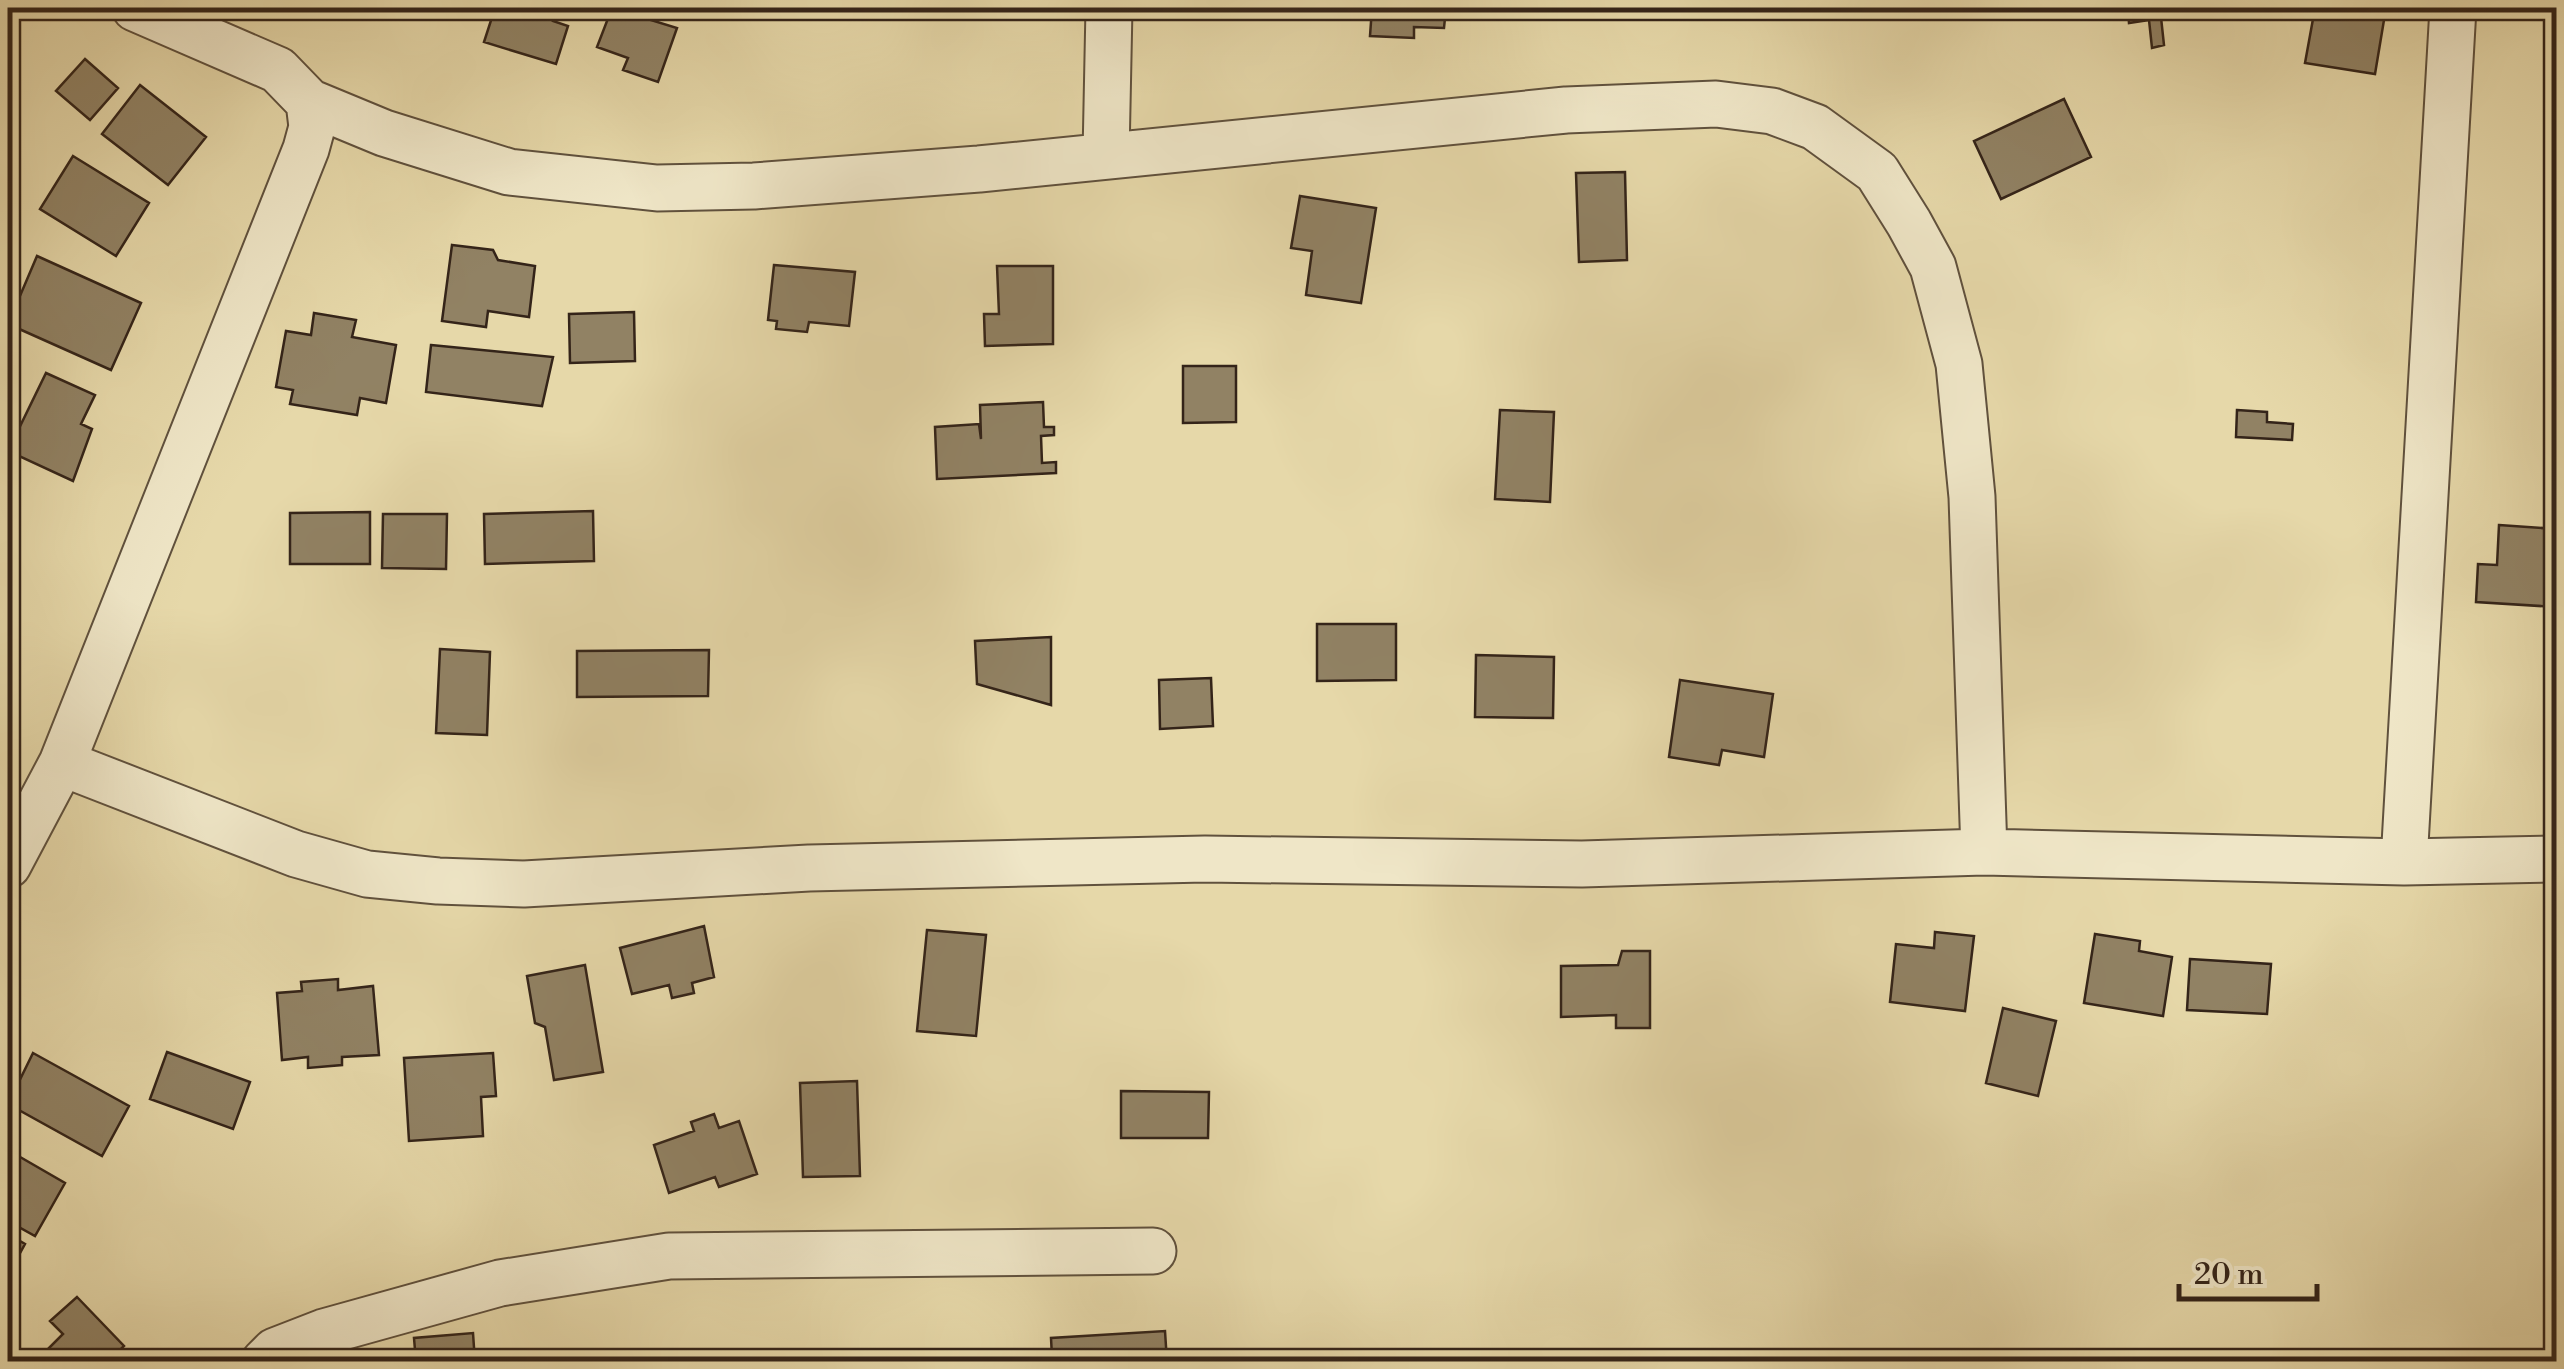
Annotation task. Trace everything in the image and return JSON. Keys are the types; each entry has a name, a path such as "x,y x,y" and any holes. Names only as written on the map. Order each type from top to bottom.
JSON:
{"street":[{"path":"135,8 278,70 309,102 384,133 508,172 657,188 754,186 1566,110 1716,104 1772,111 1815,127 1846,145 1878,172 1933,267 1959,364 1972,497 1984,852"},
{"path":"1106,155 1109,8"},
{"path":"2404,862 2453,8"},
{"path":"8,864 62,763 306,149 312,127 309,102"},
{"path":"62,763 296,854 367,874 438,881 524,884 809,868 1165,860 1582,864 1984,852 2404,862 2556,859"},
{"path":"264,1362 275,1352 324,1332 500,1283 669,1256 1153,1251"}],"building":[{"path":"495,8 558,8 553,21 568,26 556,64 484,42"},
{"path":"612,8 677,28 658,82 623,70 628,58 597,47"},
{"path":"1372,8 1446,8 1444,28 1414,27 1414,38 1370,36"},
{"path":"2128,8 2160,8 2164,45 2152,48 2149,20 2129,23"},
{"path":"2315,8 2386,8 2375,74 2305,63"},
{"path":"2516,8 2556,8 2556,19 2515,15"},
{"path":"85,59 118,88 90,120 56,91"},
{"path":"140,85 206,137 168,185 102,134"},
{"path":"2064,99 2091,157 2001,199 1974,141"},
{"path":"73,156 149,203 116,256 40,209"},
{"path":"1625,172 1627,260 1579,262 1576,173"},
{"path":"1300,196 1376,208 1361,303 1306,295 1312,251 1291,248"},
{"path":"452,245 493,250 498,260 535,266 529,317 488,311 486,327 442,321"},
{"path":"37,256 141,303 111,370 8,324"},
{"path":"774,265 855,272 849,326 809,322 807,332 776,329 777,321 768,320"},
{"path":"997,266 1053,266 1053,344 985,346 984,314 999,314"},
{"path":"634,312 635,361 570,363 569,314"},
{"path":"314,313 356,320 352,337 396,345 386,403 360,398 357,415 290,404 293,390 276,387 286,331 311,335"},
{"path":"431,345 553,357 542,406 426,392"},
{"path":"1183,366 1236,366 1236,422 1183,423"},
{"path":"46,373 95,395 81,424 92,429 73,481 8,451"},
{"path":"1043,402 1044,427 1054,427 1054,435 1041,436 1042,463 1056,462 1056,473 937,479 935,427 979,424 981,439 980,405"},
{"path":"1500,410 1554,412 1550,502 1495,499"},
{"path":"2237,410 2267,412 2267,422 2293,424 2292,440 2236,437"},
{"path":"593,511 594,561 485,564 484,514"},
{"path":"370,512 370,564 290,564 290,513"},
{"path":"383,514 447,514 446,569 382,568"},
{"path":"2499,525 2556,529 2556,607 2476,602 2478,564 2497,565"},
{"path":"1317,624 1396,624 1396,680 1317,681"},
{"path":"1051,637 1051,705 977,684 975,641"},
{"path":"440,649 490,652 487,735 436,733"},
{"path":"709,650 708,696 577,697 577,651"},
{"path":"1476,655 1554,657 1553,718 1475,717"},
{"path":"1211,678 1213,726 1160,729 1159,680"},
{"path":"1680,680 1773,694 1764,757 1722,750 1719,765 1669,757"},
{"path":"704,926 714,977 692,983 694,993 672,998 669,985 632,994 620,948"},
{"path":"927,930 986,935 976,1036 917,1031"},
{"path":"1935,932 1974,936 1965,1011 1890,1002 1896,944 1934,948"},
{"path":"2095,934 2140,941 2139,951 2172,957 2163,1016 2084,1003"},
{"path":"1622,951 1650,951 1650,1028 1616,1028 1616,1015 1561,1017 1561,966 1618,965"},
{"path":"2190,959 2271,964 2267,1014 2187,1010"},
{"path":"585,965 603,1072 554,1080 545,1027 535,1023 527,976"},
{"path":"338,979 338,990 373,986 379,1055 342,1057 342,1065 308,1068 308,1057 282,1060 277,993 302,991 301,982"},
{"path":"2003,1008 2056,1021 2038,1096 1986,1083"},
{"path":"167,1052 250,1082 233,1129 150,1099"},
{"path":"33,1053 129,1106 102,1156 8,1104"},
{"path":"493,1053 496,1096 481,1097 483,1136 409,1141 404,1058"},
{"path":"857,1081 860,1176 803,1177 800,1083"},
{"path":"1121,1091 1209,1092 1208,1138 1121,1138"},
{"path":"714,1114 719,1128 739,1121 757,1174 719,1187 715,1177 669,1193 654,1145 694,1131 691,1122"},
{"path":"8,1150 65,1183 35,1236 8,1221"},
{"path":"8,1234 25,1244 8,1275"},
{"path":"77,1297 124,1346 108,1362 35,1362 63,1334 50,1321"},
{"path":"1165,1331 1167,1362 1016,1362 1052,1357 1051,1338"},
{"path":"473,1333 475,1362 416,1362 414,1338"}]}
